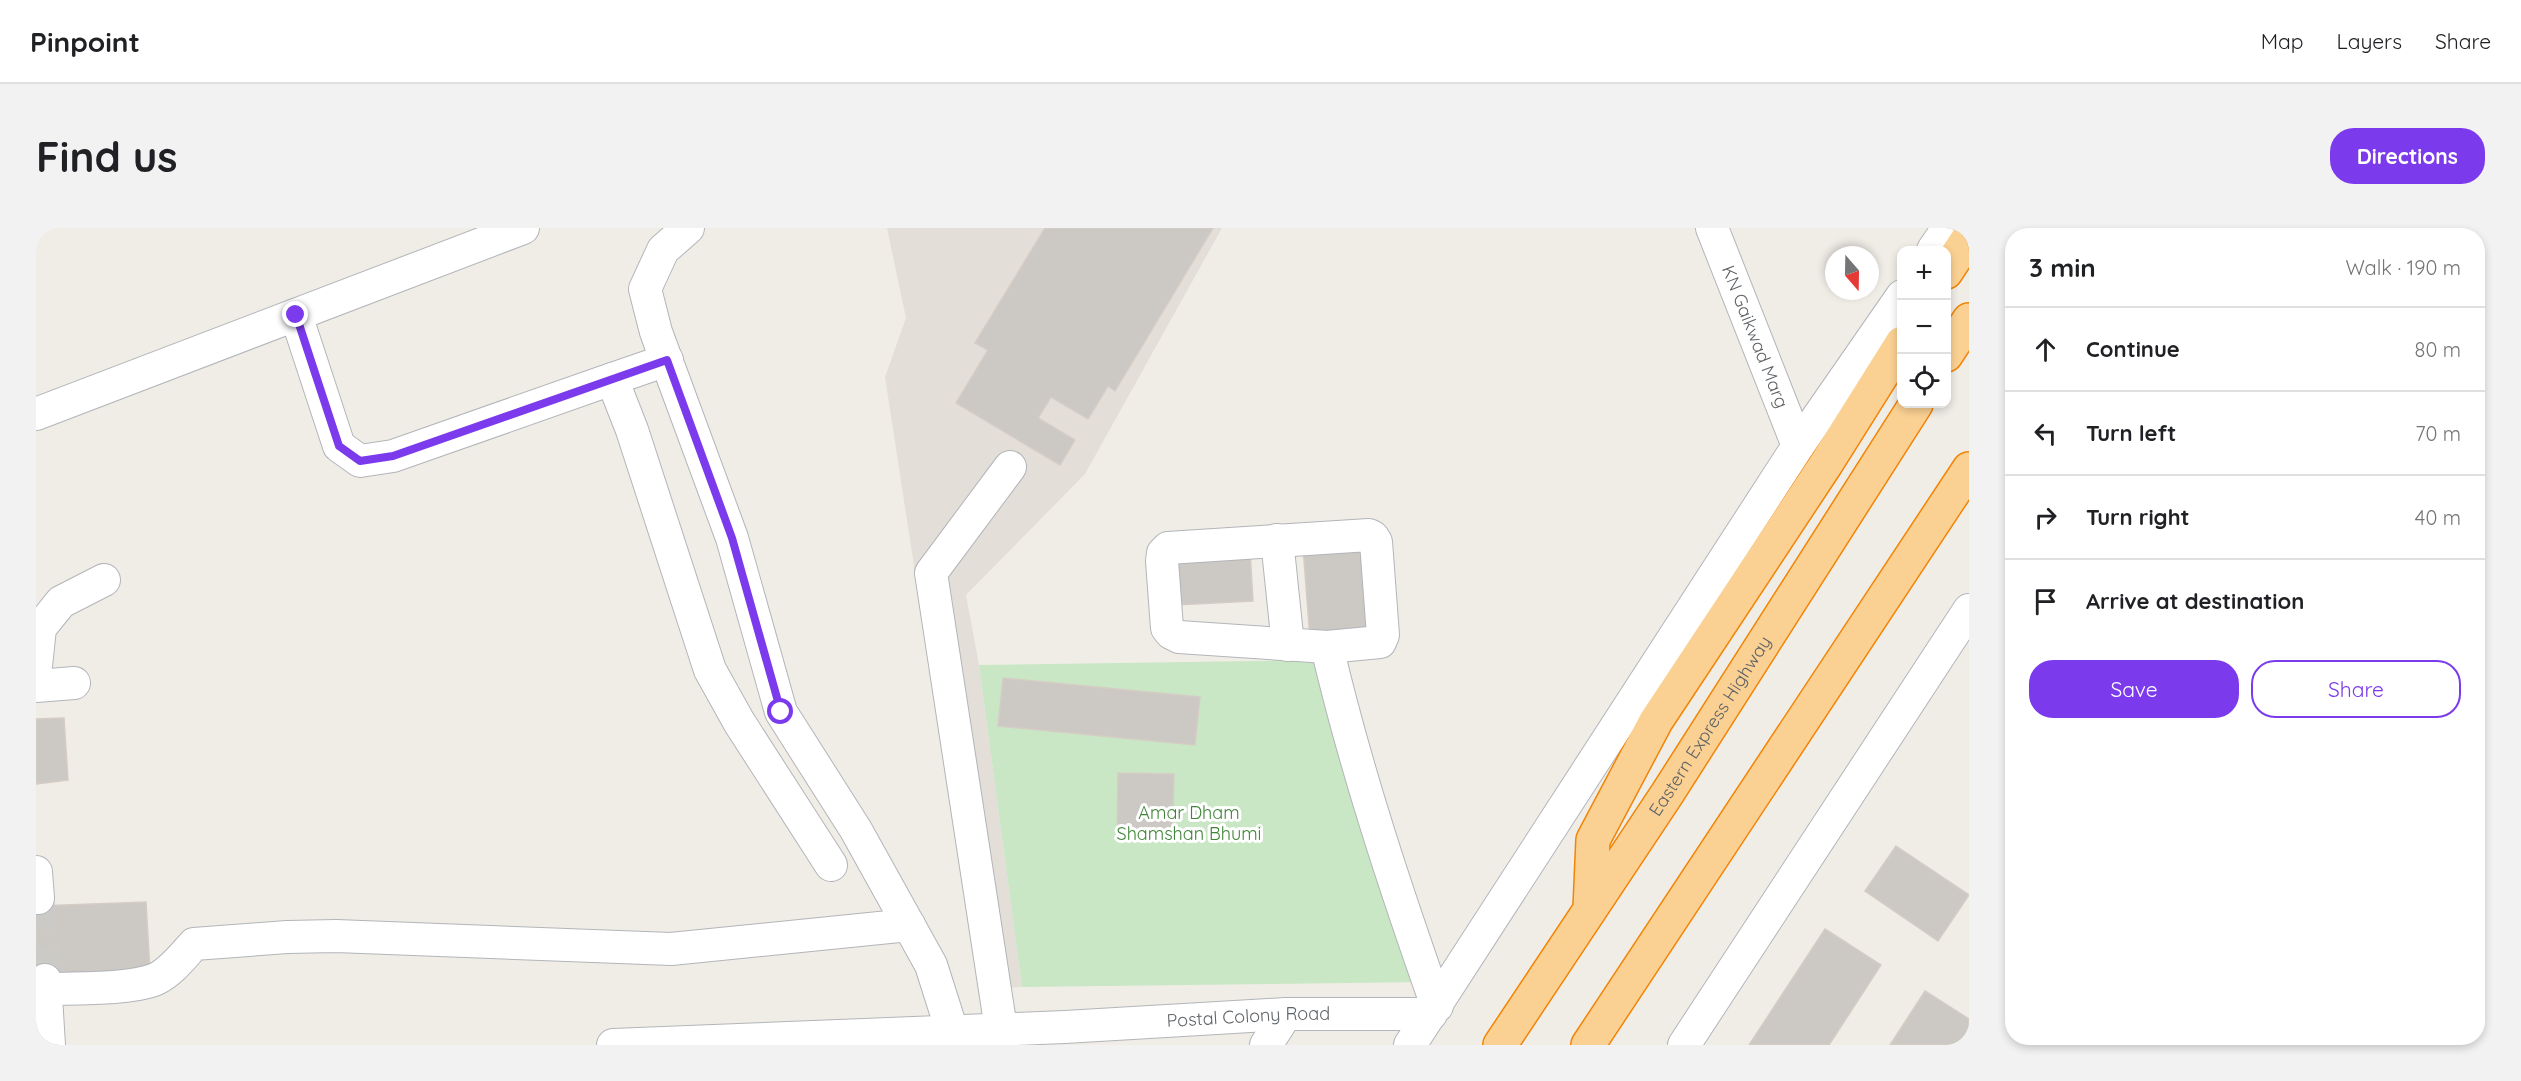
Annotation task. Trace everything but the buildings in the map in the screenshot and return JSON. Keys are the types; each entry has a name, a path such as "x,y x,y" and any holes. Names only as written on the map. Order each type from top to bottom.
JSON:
{"highway":[{"path":"1951,266 1969,237"},
{"path":"1948,354 1969,320"},
{"path":"1590,909 1593,840 1656,721 1826,464 1897,351"},
{"name":"Eastern Express Highway","path":"1500,1045 1667,794 1913,408"},
{"path":"1588,1045 1969,469"}],"street":[{"path":"36,414 523,228"},
{"path":"688,228 663,250 645,289 656,332 732,538 781,712 855,830 931,965 952,1031"},
{"name":"KN Gaikwad Marg","path":"1712,228 1798,446"},
{"path":"1936,246 1948,228"},
{"path":"1410,1045 1798,446 1899,300"},
{"path":"296,315 339,446 360,461 393,456 667,360"},
{"path":"612,379 632,430 710,670 739,722 831,865"},
{"path":"1001,1029 931,573 1010,467"},
{"path":"1368,535 1376,539 1382,639 1375,644 1327,647 1288,645 1179,637 1167,628 1163,553 1168,548 1277,540 1368,535"},
{"path":"1277,540 1288,645"},
{"path":"36,666 40,628 61,602 104,580"},
{"path":"1684,1045 1969,610"},
{"path":"1327,647 1346,726 1368,802 1434,1010"},
{"path":"36,686 74,683"},
{"path":"49,1045 45,985 141,984 158,978 175,965 194,944 336,936 671,950 909,926"},
{"name":"Postal Colony Road","path":"613,1045 1001,1029 1064,1036 1123,1035 1286,1014 1434,1010"},
{"path":"1266,1045 1286,1014"}],"shaded area":[{"path":"887,228 1222,228 1085,474 966,595 979,665 1022,987 979,989 885,377 906,318"}],"green space":[{"name":"Amar Dham Shamshan Bhumi","path":"1329,660 1426,982 1022,987 979,665"}],"tunnel":[{"path":"38,898 45,980"}],"route":[{"path":"296,315 339,446 360,461 393,456 667,360 732,538 781,712"}]}
